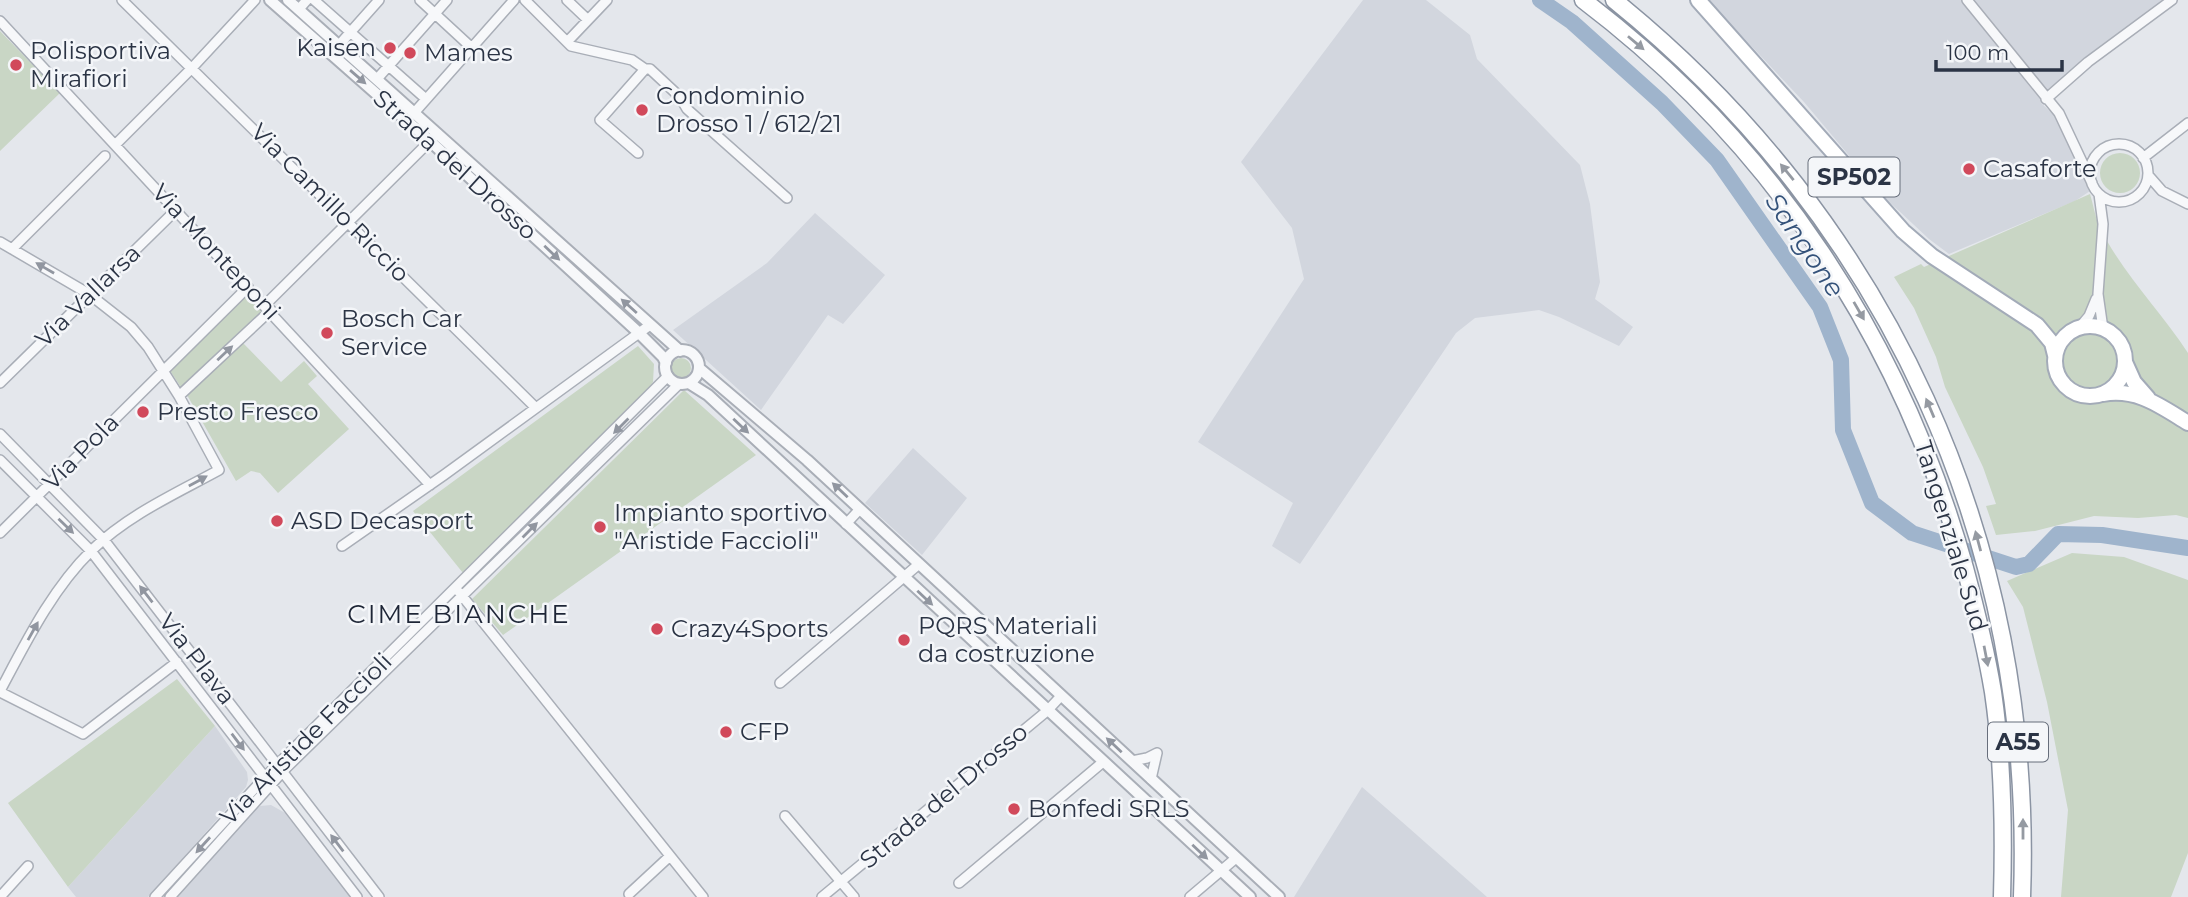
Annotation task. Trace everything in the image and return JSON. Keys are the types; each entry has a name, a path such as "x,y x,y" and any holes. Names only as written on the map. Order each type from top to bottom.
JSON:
{"highway":[{"name":"Tangenziale Sud","path":"1583,0 1653,57 1682,85 1759,169 1797,216 1876,342 1926,446 1970,590 1988,667 2003,806 2002,897"},
{"name":"Tangenziale Sud","path":"1614,0 1662,40 1765,146 1834,235 1870,292 1919,383 1964,494 2006,648 2023,805 2022,897"}],"main road":[{"name":"SP502","path":"1698,0 1882,209 1915,242 2037,325 2052,343 2057,373 2067,388 2083,396 2126,392 2149,399 2188,423"},
{"name":"SP502","path":"2037,325 2103,329 2119,342 2134,383 2149,399"},
{"path":"2055,355 2059,344 2076,329"},
{"path":"2101,394 2115,385 2125,362"}],"street":[{"name":"Via Camillo Riccio","path":"122,0 536,408"},
{"path":"115,145 255,0"},
{"name":"Strada del Drosso","path":"270,0 434,137 680,351"},
{"name":"Strada del Drosso","path":"288,0 414,113 434,137 638,332 666,363"},
{"path":"299,9 307,0"},
{"name":"Strada del Drosso","path":"314,0 426,99"},
{"path":"338,45 379,0"},
{"path":"420,0 472,48"},
{"name":"Strada del Drosso","path":"377,79 447,0"},
{"name":"Strada del Drosso","path":"414,113 514,0"},
{"path":"567,0 588,20"},
{"path":"567,42 607,0"},
{"path":"2046,100 2088,62 2172,0"},
{"path":"527,1 574,47 632,60 645,69 650,69 676,93 687,108 788,198"},
{"path":"1971,1 2046,100 2059,113 2091,183 2099,194 2108,200 2126,201 2141,192 2148,175"},
{"name":"Via Monteponi","path":"0,21 430,485"},
{"path":"638,153 600,120 645,69"},
{"path":"2143,158 2188,123"},
{"path":"179,396 434,137"},
{"path":"2091,183 2092,163 2103,149 2111,145 2129,146 2143,158 2148,175 2162,191 2188,204"},
{"path":"12,249 105,156"},
{"path":"2099,194 2103,224 2098,294 2103,329"},
{"name":"Via Vallarsa","path":"0,383 176,210"},
{"path":"0,242 89,294 131,327 148,347 179,396 219,470 135,516 91,551 60,588 39,620 0,692 83,734 177,663"},
{"name":"Via Pola","path":"0,533 248,287"},
{"path":"2076,329 2089,316 2098,294"},
{"path":"342,545 430,485 650,325"},
{"path":"699,368 696,376 684,383 668,376 666,363 671,355 680,351 693,355 699,368 807,460 1279,897"},
{"name":"Via Aristide Faccioli","path":"170,897 272,785 281,768 668,376"},
{"name":"Strada del Drosso","path":"684,383 708,396 1250,897"},
{"name":"Via Aristide Faccioli","path":"155,897 265,776 281,768 684,383"},
{"name":"Via Plava","path":"0,434 104,540 379,897"},
{"name":"Via Plava","path":"0,460 91,551 357,897"},
{"path":"846,524 860,509"},
{"path":"780,683 919,564"},
{"path":"456,588 701,896"},
{"path":"190,679 204,668"},
{"name":"Strada del Drosso","path":"822,897 1061,696"},
{"path":"1132,761 1157,753 1151,779"},
{"path":"959,883 1102,762"},
{"name":"Strada del Drosso","path":"785,816 854,897"},
{"path":"629,894 670,856"},
{"path":"1191,897 1236,858"},
{"path":"0,897 27,866"}],"shaded area":[{"path":"1363,0 1426,0 1470,35 1477,59 1580,165 1590,204 1600,282 1595,299 1633,327 1619,346 1539,310 1475,318 1456,333 1300,564 1272,546 1293,503 1198,442 1304,279 1292,228 1241,162"},
{"path":"1708,0 2168,0 2086,60 2041,103 2056,117 2065,132 2090,191 2075,201 1949,254 1883,196 1804,102"},
{"path":"815,213 885,275 843,324 828,315 761,410 673,330 767,263"},
{"path":"913,448 967,498 922,555 865,503"},
{"path":"215,726 247,772 246,787 148,897 76,897 68,887"},
{"path":"1362,787 1409,828 1487,897 1294,897"},
{"path":"271,805 287,814 350,897 176,897 254,811 260,806"}],"green space":[{"name":"Polisportiva Mirafiori","path":"0,31 60,93 0,151"},
{"path":"2120,153 2128,154 2134,159 2139,165 2139,181 2134,187 2128,192 2120,193 2112,192 2106,187 2101,181 2100,173 2101,165 2106,159 2112,154"},
{"path":"2090,194 2099,226 2108,243 2188,353 2188,518 2176,515 2138,518 2094,516 2035,531 1996,535 1986,506 1996,504 1983,467 1945,387 1936,357 1914,308 1894,277 1921,264 1924,267"},
{"path":"246,292 264,311 182,389 169,369"},
{"path":"243,343 281,382 304,361 317,376 308,384 349,429 278,493 260,473 251,471 236,481 187,395"},
{"path":"638,346 654,364 650,387 463,573 413,511"},
{"path":"681,358 688,361 691,368 688,375 681,378 674,375 671,368 674,361"},
{"name":"Impianto sportivo \"Aristide Faccioli\"","path":"684,390 756,455 503,635 472,599"},
{"path":"2072,553 2124,557 2188,580 2188,853 2171,897 2061,897 2068,810 2047,702 2023,607 2007,581"},
{"path":"177,679 215,726 68,887 8,803"}],"waterway":[{"name":"Sangone","path":"1540,0 1572,22 1662,103 1717,160 1820,307 1841,360 1843,430 1872,503 1912,533 2016,567 2029,564 2058,534 2102,535 2188,548"}],"place":[{"name":"Kaisen","path":"390,48"},
{"name":"Mames","path":"410,53"},
{"name":"Polisportiva Mirafiori","path":"16,65"},
{"name":"Condominio Drosso 1 / 612/21","path":"642,110"},
{"name":"Casaforte","path":"1969,169"},
{"name":"Bosch Car Service","path":"327,333"},
{"name":"Presto Fresco","path":"143,412"},
{"name":"ASD Decasport","path":"277,521"},
{"name":"Impianto sportivo \"Aristide Faccioli\"","path":"600,527"},
{"name":"Crazy4Sports","path":"657,629"},
{"name":"PQRS Materiali da costruzione","path":"904,640"},
{"name":"CFP","path":"726,732"},
{"name":"Bonfedi SRLS","path":"1014,809"}],"district":[{"name":"CIME BIANCHE","path":"459,614"}]}
